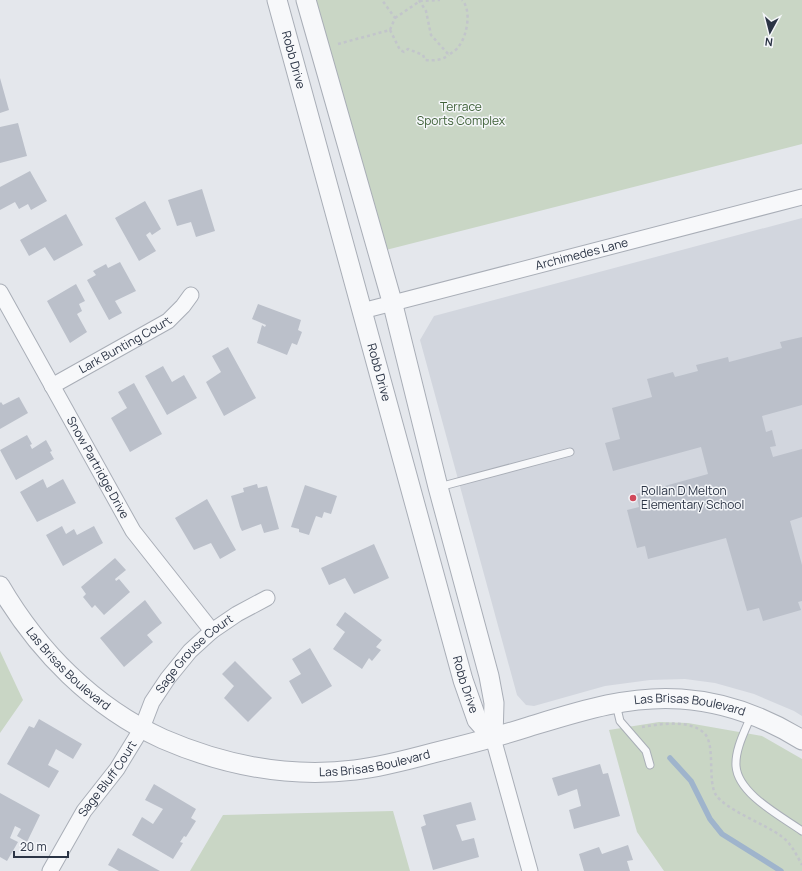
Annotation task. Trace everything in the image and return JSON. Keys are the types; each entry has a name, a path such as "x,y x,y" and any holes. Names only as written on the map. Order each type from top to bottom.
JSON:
{"street":[{"name":"Robb Drive","path":"277,0 463,680 477,720 493,738"},
{"name":"Robb Drive","path":"306,0 393,305 438,487 489,676 494,708 493,738 530,871"},
{"name":"Archimedes Lane","path":"362,311 393,305 802,197"},
{"name":"Snow Partridge Drive","path":"0,292 133,531 212,631"},
{"name":"Lark Bunting Court","path":"52,386 168,321 183,306 190,295"},
{"name":"Las Brisas Boulevard","path":"0,586 19,616 44,649 73,679 105,705 142,728 186,749 228,762 273,770 314,772 355,770 390,764 493,738 592,708 646,699 680,699 710,702 752,714 779,726 802,740"},
{"name":"Sage Grouse Court","path":"142,728 152,702 168,678 190,652 212,631 237,614 267,598"},
{"name":"Sage Bluff Court","path":"50,871 84,811 118,769 142,728"}],"lane":[{"path":"438,487 570,452"},
{"path":"616,704 620,721 625,729 646,750 650,765"},
{"path":"752,714 738,752 736,766 738,777 751,793 802,831"}],"path":[{"path":"382,0 395,18"},
{"path":"440,0 420,1 395,18 390,30 400,50 404,52 408,50 423,55 425,60 432,61 443,59 449,55 458,47 465,35 467,14 465,3 462,0"},
{"path":"420,1 426,11 431,34 449,55"},
{"path":"334,45 390,30"},
{"path":"625,729 676,724 694,726 705,734 710,750 712,777 716,795 727,805 781,836 791,845 802,865"}],"shaded area":[{"name":"Rollan D Melton Elementary School","path":"802,218 802,716 794,711 754,694 715,683 685,679 650,680 605,686 534,706 526,705 517,695 420,340 434,316"}],"green space":[{"name":"Terrace Sports Complex","path":"313,0 802,0 802,144 378,252"},
{"path":"0,651 23,700 0,733"},
{"path":"659,722 688,723 762,736 802,759 802,871 664,871 637,832 609,730"},
{"path":"393,811 410,871 190,871 223,815"}],"building":[{"path":"0,78 9,110 0,113"},
{"path":"18,123 27,156 0,163 0,127"},
{"path":"30,171 47,201 31,210 28,204 19,209 15,202 0,210 0,187"},
{"path":"202,189 215,231 196,237 191,222 177,226 168,200"},
{"path":"145,201 161,229 152,235 150,232 146,235 156,251 139,261 115,218"},
{"path":"66,214 83,245 54,261 45,247 29,256 20,240"},
{"path":"120,262 136,291 115,301 122,313 109,320 87,280 96,275 93,271 106,264 108,268"},
{"path":"76,284 85,301 79,304 82,311 77,314 87,332 70,343 47,301"},
{"path":"258,304 301,320 298,330 302,332 297,345 292,343 287,355 257,343 262,325 265,327 266,325 252,319"},
{"path":"802,337 802,405 762,416 766,432 772,430 776,446 770,447 773,457 802,449 802,517 790,521 802,565 802,601 798,602 801,610 763,621 759,608 747,611 726,538 648,559 645,546 637,548 627,510 639,507 636,494 708,474 701,447 613,471 605,443 620,439 612,408 652,397 647,379 673,372 675,377 698,371 696,365 728,357 729,362 782,348 780,342"},
{"path":"228,347 256,398 224,416 206,382 221,372 212,356"},
{"path":"163,366 172,382 184,375 197,398 167,415 145,376"},
{"path":"134,383 162,434 130,452 111,418 127,408 118,392"},
{"path":"19,397 28,413 0,429 0,403 1,402 3,405"},
{"path":"27,435 32,444 30,445 32,449 46,440 52,451 50,452 54,459 16,480 0,450"},
{"path":"43,479 47,488 63,479 76,503 37,522 20,492"},
{"path":"257,484 258,488 267,486 279,529 264,533 261,524 242,531 240,527 231,496 244,492 243,488"},
{"path":"305,485 337,496 331,514 324,512 322,518 316,516 309,535 299,532 299,529 291,527"},
{"path":"207,499 236,550 220,559 211,543 194,550 175,518"},
{"path":"62,526 66,534 74,529 77,535 94,526 103,543 63,566 46,535"},
{"path":"374,544 389,578 354,594 345,578 329,585 321,568"},
{"path":"115,558 126,570 115,579 116,581 119,579 130,592 104,615 95,605 92,608 83,597 86,594 81,587"},
{"path":"145,600 162,623 147,635 153,642 124,667 100,638"},
{"path":"345,612 382,640 376,647 381,650 372,661 369,658 362,669 333,649 345,632 336,625"},
{"path":"310,648 332,686 302,704 289,681 301,674 292,659"},
{"path":"235,661 272,698 248,722 224,698 234,686 222,674"},
{"path":"39,719 82,744 73,759 56,749 48,765 59,771 49,788 7,764 29,726 34,728"},
{"path":"600,764 603,774 608,773 620,816 574,829 569,810 581,806 577,789 558,796 552,778"},
{"path":"154,784 196,809 191,818 196,821 186,837 184,836 180,842 183,843 173,859 132,835 142,817 153,824 163,809 145,800"},
{"path":"0,793 40,815 27,842 17,836 21,829 15,826 10,838 18,842 7,861 0,857"},
{"path":"471,802 476,820 456,825 462,841 474,838 479,857 433,870 421,827 426,825 423,815"},
{"path":"628,845 633,860 627,861 630,871 584,871 579,854 599,847 602,854"},
{"path":"118,848 160,871 119,871 108,865"}],"waterway":[{"path":"670,758 691,781 710,819 722,834 781,871"}],"place":[{"name":"Rollan D Melton Elementary School","path":"633,498"}]}
